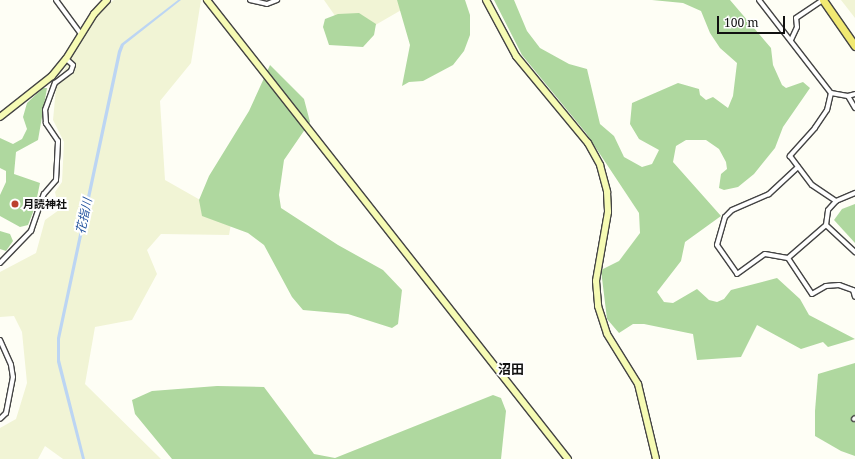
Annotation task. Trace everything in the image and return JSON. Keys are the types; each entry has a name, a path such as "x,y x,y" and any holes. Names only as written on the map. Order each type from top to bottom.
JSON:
{"main road":[{"path":"823,0 855,46"}],"street":[{"path":"56,0 81,34"},
{"path":"0,118 43,85 66,59 81,34 107,0"},
{"path":"207,0 568,459"},
{"path":"250,0 267,4 277,0"},
{"path":"486,0 516,56 584,138 600,165 607,192 608,212 596,281 598,306 607,334 638,384 656,459"},
{"path":"759,0 832,93 848,96 855,94"},
{"path":"791,40 797,27 796,18 823,0"},
{"path":"0,263 31,231 44,194 56,180 58,141 46,123 45,110 55,83 71,71 73,65 66,59"},
{"path":"832,93 827,110 816,128 790,156 812,185 836,201"},
{"path":"848,96 855,108"},
{"path":"798,167 769,194 732,210 725,217 717,245 737,274 765,254 788,258 812,294 826,286 839,285 854,288 855,297"},
{"path":"788,258 826,225 828,210 836,201 855,193"},
{"path":"826,225 855,252"},
{"path":"0,340 11,365 13,377 6,414 0,420"}],"green space":[{"path":"114,0 201,0 191,63 160,101 165,180 232,218 229,235 161,234 147,250 157,274 132,320 95,327 85,384 161,459 63,459 45,446 38,459 0,459 0,428 16,419 27,383 22,332 14,316 0,317 0,272 36,253 45,220 59,210 55,192 62,182 64,142 53,120 56,88 69,60 100,10"},
{"path":"324,0 398,0 403,9 365,31 338,20"},
{"path":"397,0 465,0 470,15 470,35 464,51 453,65 423,81 409,82 402,86 410,45"},
{"path":"494,0 514,0 527,31 540,48 569,64 587,69 600,124 614,136 624,157 642,167 652,164 659,150 639,139 630,124 632,103 678,83 699,89 700,95 706,100 713,97 728,108 733,96 737,63 720,48 710,33 701,11 683,3 652,0 730,0 771,48 773,65 782,85 786,88 803,82 810,88 783,127 775,148 754,174 738,187 724,190 719,188 721,174 727,169 726,162 719,149 706,140 686,140 676,146 673,162 721,216 685,242 681,261 657,292 664,302 673,303 697,289 709,300 717,302 724,299 731,290 777,278 800,299 809,315 855,339 828,347 823,342 801,349 757,325 741,357 697,360 693,334 644,324 633,324 619,333 607,319 601,270 619,261 640,233 639,213 586,133 522,55"},
{"path":"841,0 855,0 855,18"},
{"path":"359,13 376,24 374,35 363,47 329,45 323,27 325,19 338,14"},
{"path":"270,65 304,99 310,122 284,160 279,195 281,208 338,245 383,270 402,290 398,324 392,328 348,314 303,310 292,297 264,245 248,233 202,216 199,200 209,176 249,111"},
{"path":"43,88 47,88 38,140 16,152 14,174 40,183 35,207 28,225 20,227 0,216 0,195 6,182 6,171 0,168 0,138 13,144 22,139 27,129 23,117 27,103"},
{"path":"855,204 855,243 834,220 842,209"},
{"path":"0,231 10,234 13,241 6,251 0,249"},
{"path":"855,363 855,456 841,451 815,436 815,411 818,374"},
{"path":"217,386 264,387 314,454 335,458 493,395 501,398 506,411 501,459 172,459 135,414 132,400 152,391"}],"water":[{"name":"花指川","path":"178,0 181,0 124,45 121,53 60,339 60,360 85,459 82,459 57,362 57,338 118,51 121,44"}],"place":[{"name":"月読神社","path":"15,204"}],"district":[{"name":"沼田","path":"511,369"}]}
